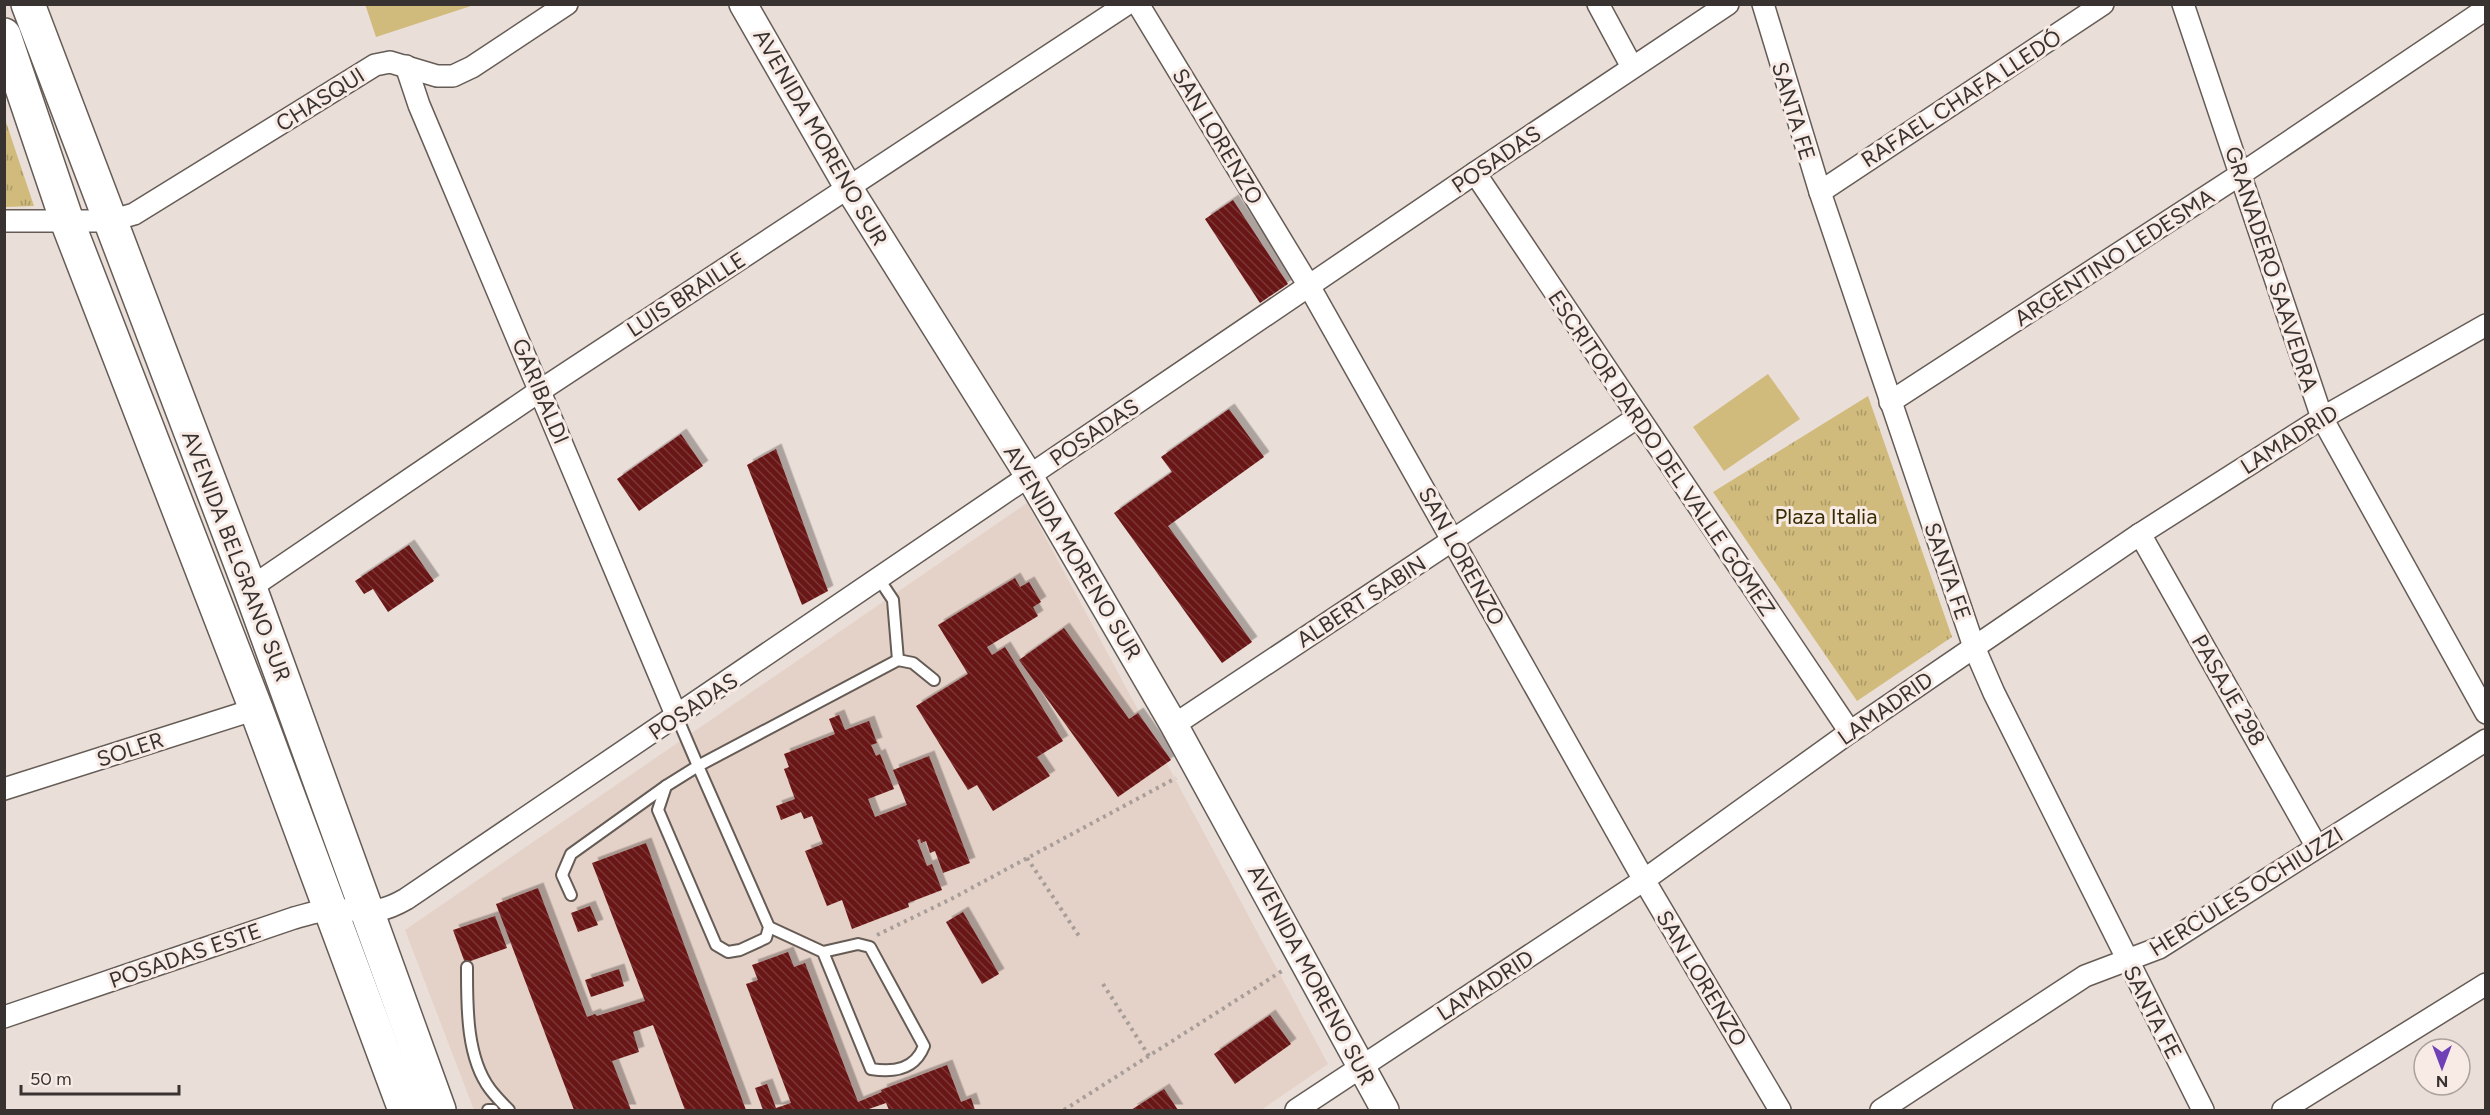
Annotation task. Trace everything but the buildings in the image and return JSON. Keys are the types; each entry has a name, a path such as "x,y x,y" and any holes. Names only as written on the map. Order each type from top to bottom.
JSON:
{"highway":[{"name":"AVENIDA BELGRANO SUR","path":"28,4 250,588 439,1110"},
{"name":"AVENIDA BELGRANO SUR","path":"4,35 67,221 255,709 405,1110"}],"street":[{"name":"CHASQUI","path":"4,221 110,221 134,214 375,65 390,62 437,76 453,76 472,67 567,4"},
{"name":"AVENIDA MORENO SUR","path":"743,4 848,187 1029,476 1174,724 1385,1110"},
{"name":"LUIS BRAILLE","path":"250,588 541,390 1127,4"},
{"name":"SAN LORENZO","path":"1138,4 1309,286 1644,880 1780,1110"},
{"path":"1598,4 1632,67"},
{"name":"POSADAS","path":"368,912 391,908 406,899 1475,173 1728,4"},
{"name":"SANTA FE","path":"1763,4 1820,192 1974,647 1994,693 2126,961 2203,1110"},
{"name":"RAFAEL CHAFA LLEDÓ","path":"1820,192 2103,4"},
{"name":"GRANADERO SAAVEDRA","path":"2183,4 2322,418 2486,713"},
{"name":"ARGENTINO LEDESMA","path":"1890,402 2241,174 2486,9"},
{"name":"GARIBALDI","path":"406,66 419,105 677,717"},
{"name":"ESCRITOR DARDO DEL VALLE GÓMEZ","path":"1475,173 1850,732"},
{"name":"LAMADRID","path":"1296,1110 1644,880 1850,732 2140,534 2322,418 2486,325"},
{"name":"ALBERT SABIN","path":"1174,724 1638,417"},
{"name":"PASAJE 298","path":"2140,534 2317,847"},
{"name":"SOLER","path":"4,789 255,709"},
{"name":"HERCULES OCHIUZZI","path":"1881,1110 2085,976 2159,948 2486,740"},
{"name":"POSADAS ESTE","path":"4,1017 294,918 331,910 368,912"},
{"path":"2283,1110 2486,984"}],"lane":[{"path":"879,579 893,600 898,660"},
{"path":"571,895 562,875 572,854 666,786 698,766 898,660 913,663 934,680"},
{"path":"666,786 658,810 716,945 728,952 740,950 766,938 769,927 677,717"},
{"path":"769,927 824,952 858,944 870,946 924,1046 919,1058 903,1068 887,1072 872,1069 824,952"},
{"path":"467,967 467,1019 474,1053 489,1088 509,1110"},
{"path":"489,1110 494,1110"}],"path":[{"path":"858,944 1168,783 1196,764"},
{"path":"1027,858 1079,936"},
{"path":"1064,1110 1278,973 1305,961"},
{"path":"1103,984 1149,1056"}],"shaded area":[{"path":"1027,503 1328,1064 1261,1110 474,1110 405,930"}],"green space":[{"path":"365,4 474,4 474,5 376,37"},
{"path":"5,119 34,206 5,207"},
{"path":"1768,374 1800,419 1724,471 1693,427"},
{"name":"Plaza Italia","path":"1868,396 1952,637 1857,701 1713,492"}]}
